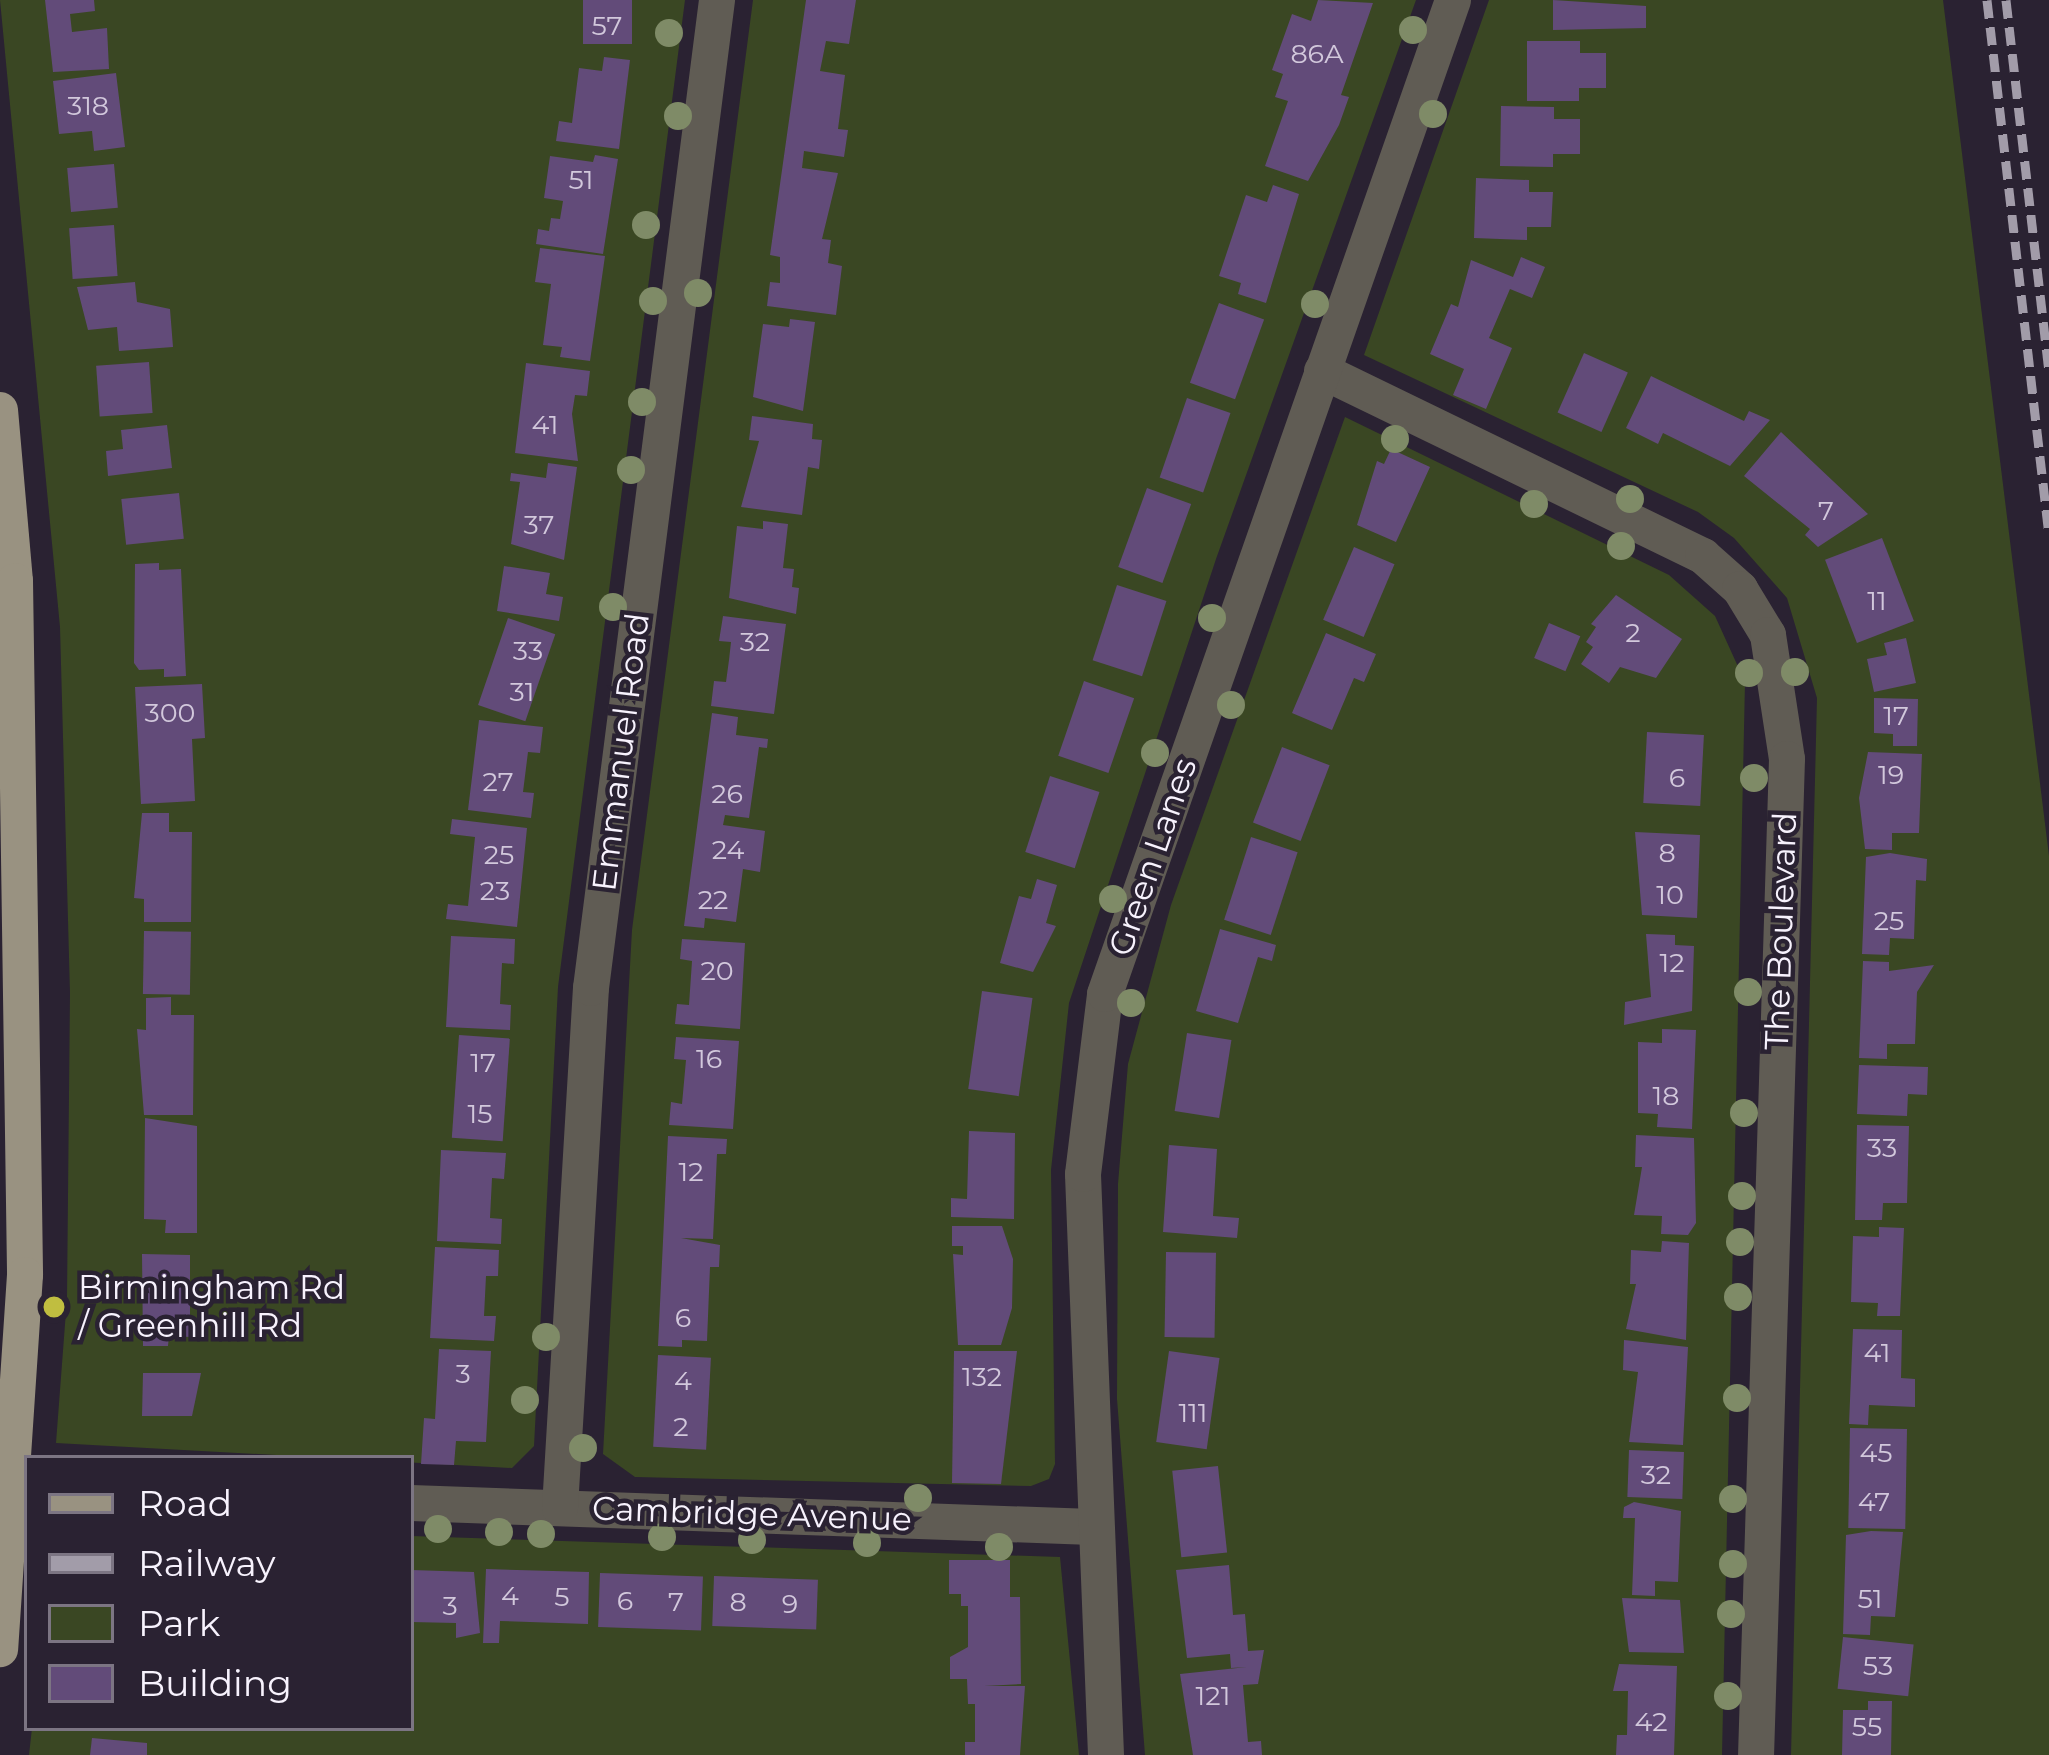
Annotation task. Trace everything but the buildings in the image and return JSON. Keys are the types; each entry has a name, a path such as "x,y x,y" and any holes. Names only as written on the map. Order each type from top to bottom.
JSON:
{"main road":[{"path":"0,410 15,581 23,964 0,1649"}],"street":[{"name":"Emmanuel Road","path":"560,1508 591,988 717,0"},
{"name":"Green Lanes","path":"1106,1755 1093,1527 1083,1174 1105,994 1453,0"},
{"name":"The Boulevard","path":"1322,371 1702,556 1740,589 1768,635 1787,759 1756,1755"},
{"name":"Cambridge Avenue","path":"414,1503 1093,1527"}],"green space":[{"path":"0,0 685,0 558,987 534,1446 512,1468 414,1463 414,1455 275,1455 56,1443 67,1298 70,993 60,627"},
{"path":"753,0 1416,0 1216,559 1069,1003 1051,1170 1055,1464 1049,1479 1031,1486 635,1477 603,1454 632,930"},
{"path":"1489,0 1943,0 2049,856 2049,1755 1791,1755 1817,698 1787,598 1734,538 1698,512 1364,355"},
{"path":"1345,417 1669,575 1715,616 1745,682 1722,1755 1145,1755 1117,1399 1118,1184 1128,1064 1171,905"},
{"path":"414,1536 1060,1557 1079,1755 29,1755 32,1731 414,1731"}],"railway":[{"path":"1987,0 2049,535"},
{"path":"2006,0 2049,374"}],"place":[{"name":"Birmingham Rd / Greenhill Rd","path":"54,1307"}]}
